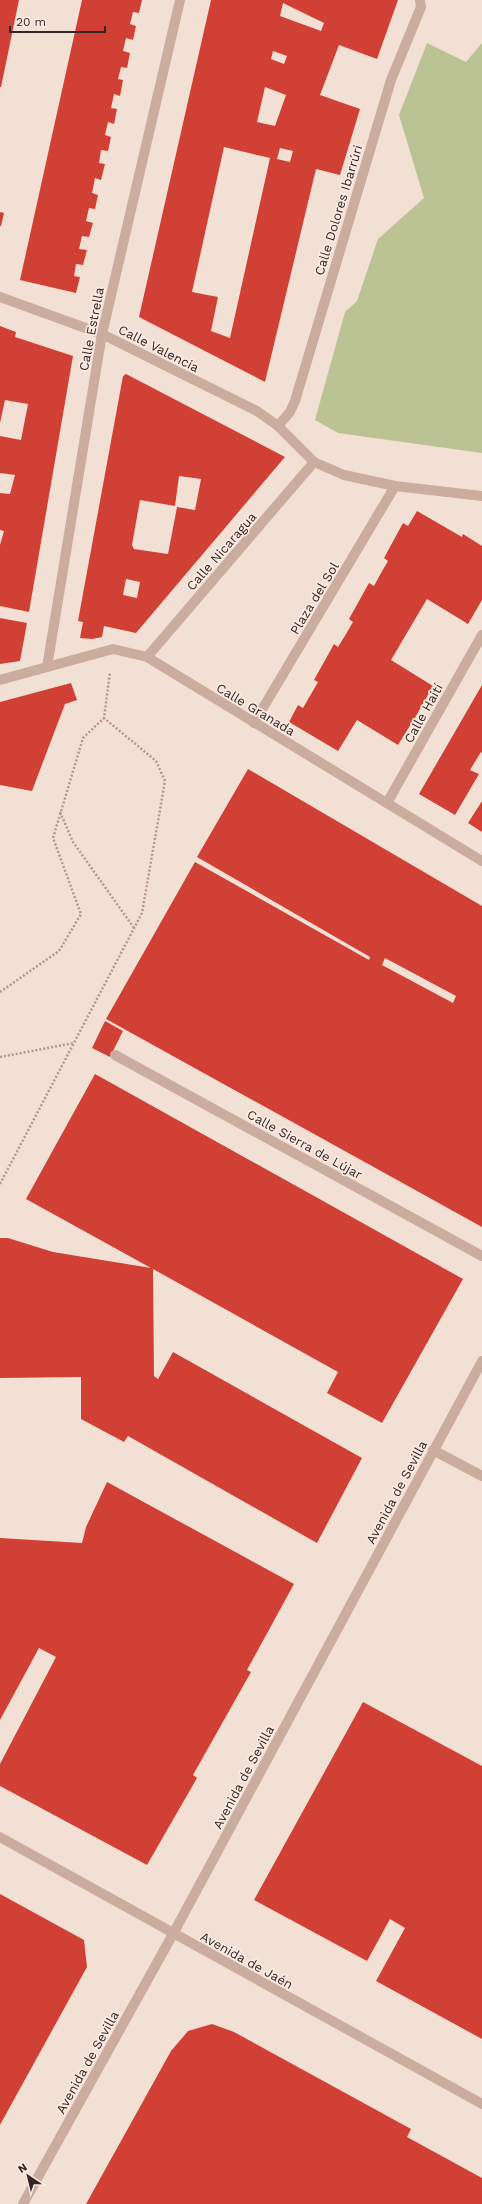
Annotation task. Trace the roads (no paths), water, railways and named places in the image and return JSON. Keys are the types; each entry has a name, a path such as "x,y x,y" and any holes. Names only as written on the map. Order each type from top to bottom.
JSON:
{"street":[{"name":"Calle Estrella","path":"47,667 102,334 180,0"},
{"name":"Calle Dolores Ibarrúri","path":"278,426 290,412 295,401 391,80 421,7 420,0"},
{"name":"Calle Valencia","path":"0,297 102,334 256,411 278,426 314,462"},
{"path":"314,462 344,475 395,486 482,496"},
{"name":"Calle Nicaragua","path":"147,657 314,462"},
{"name":"Plaza del Sol","path":"254,723 395,486"},
{"name":"Calle Haití","path":"387,804 482,635"},
{"name":"Calle Granada","path":"0,680 113,649 147,657 482,861"},
{"name":"Calle Sierra de Lújar","path":"115,1055 482,1256"},
{"name":"Avenida de Sevilla","path":"23,2204 173,1934 482,1361"},
{"path":"433,1450 482,1476"},
{"name":"Avenida de Jaén","path":"0,1837 482,2104"}]}
